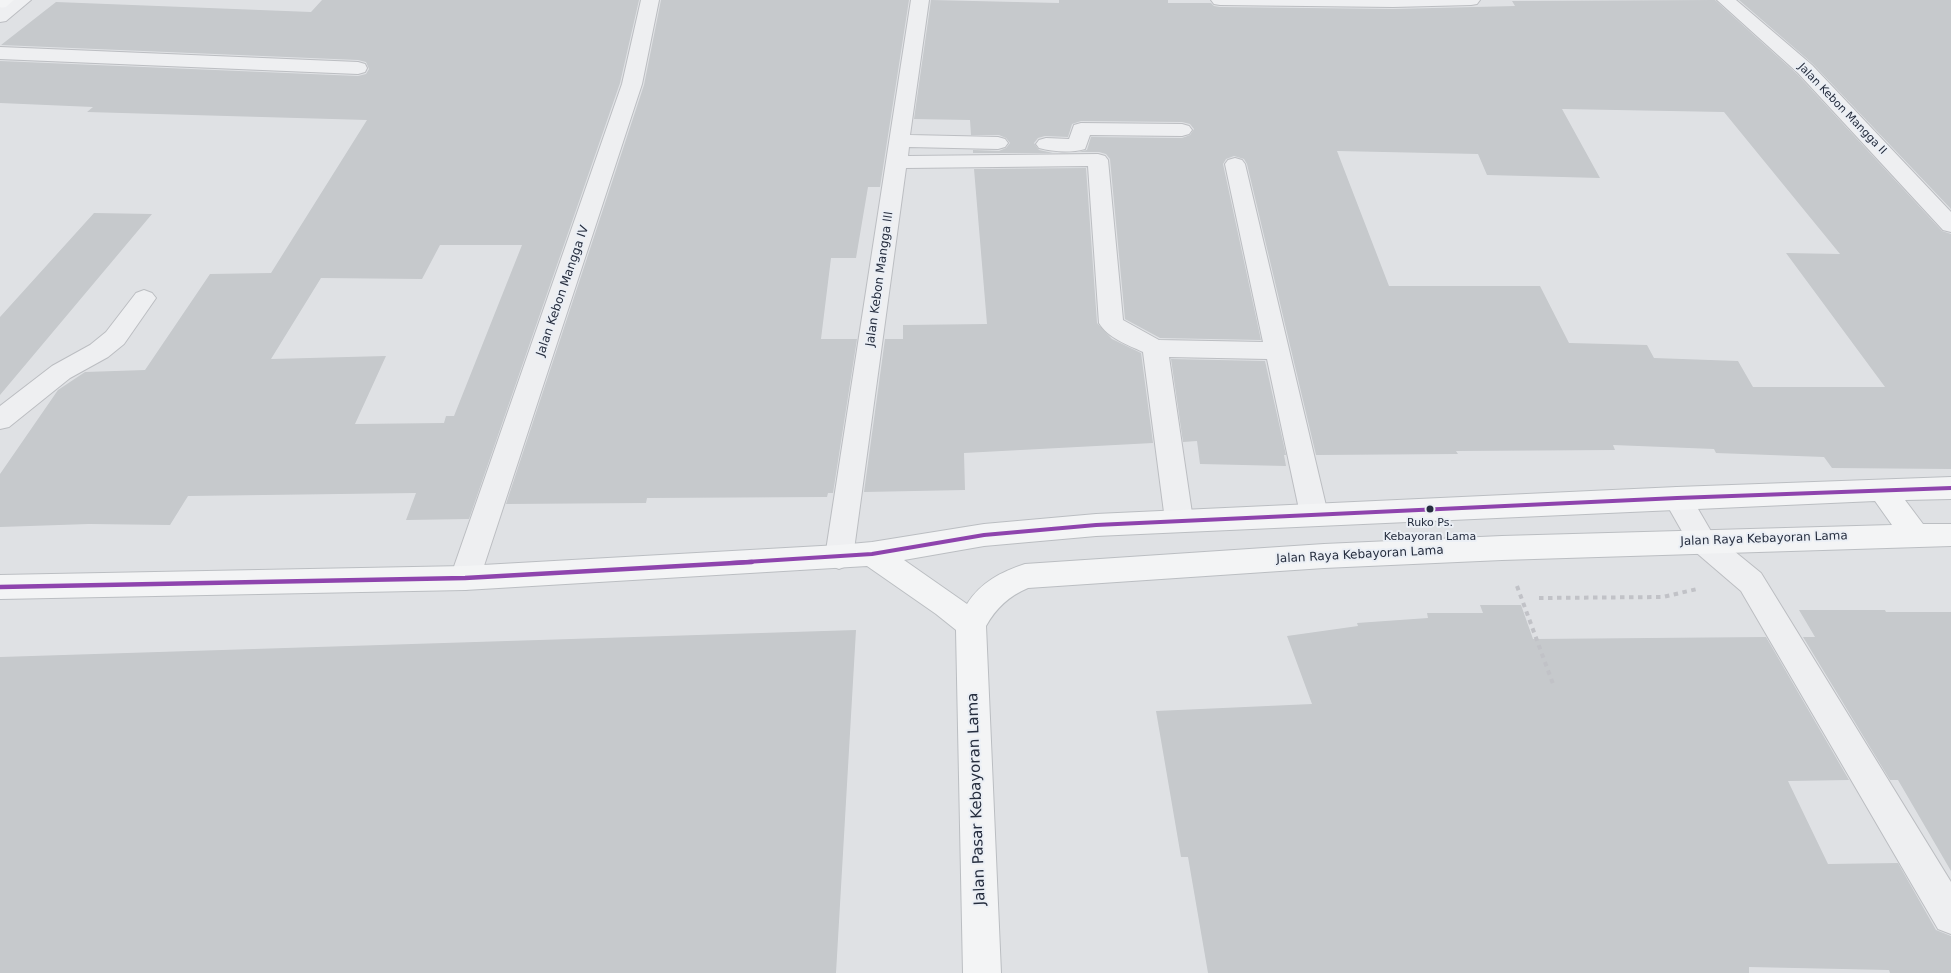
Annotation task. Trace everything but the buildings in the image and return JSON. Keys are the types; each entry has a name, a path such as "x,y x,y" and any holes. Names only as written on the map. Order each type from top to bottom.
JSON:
{"main road":[{"path":"0,3 5,0"},
{"path":"0,587 465,578 839,557 872,554 984,536 1096,525 1677,498 1951,488"},
{"path":"1883,491 1915,535"},
{"name":"Jalan Raya Kebayoran Lama","path":"971,626 990,595 1007,583 1025,576 1324,556 1702,541 1951,535"},
{"path":"872,554 941,600 971,626"},
{"name":"Jalan Pasar Kebayoran Lama","path":"971,626 982,973"}],"street":[{"path":"0,17 22,0"},
{"name":"Jalan Kebon Mangga IV","path":"465,578 632,84 650,0"},
{"name":"Jalan Kebon Mangga III","path":"839,557 920,0"},
{"path":"1220,0 1471,0"},
{"name":"Jalan Kebon Mangga II","path":"1726,0 1805,69 1951,225"},
{"path":"0,53 358,68"},
{"path":"898,152 1078,145 1081,129 1182,130"},
{"path":"898,152 1098,160 1111,322 1122,331 1155,348 1278,351"},
{"path":"1235,164 1314,514"},
{"path":"0,420 61,372 99,352 115,338 144,298"},
{"path":"1155,348 1179,520"},
{"path":"1677,498 1702,541 1751,582 1951,916"}],"path":[{"path":"1516,584 1553,684"},
{"path":"1539,598 1663,597 1706,587"}],"transit line":[{"path":"0,587 465,578 839,557 872,554 984,535 1096,525 1677,498 1951,488"}],"place":[{"name":"Ruko Ps. Kebayoran Lama","path":"1430,509"}]}
